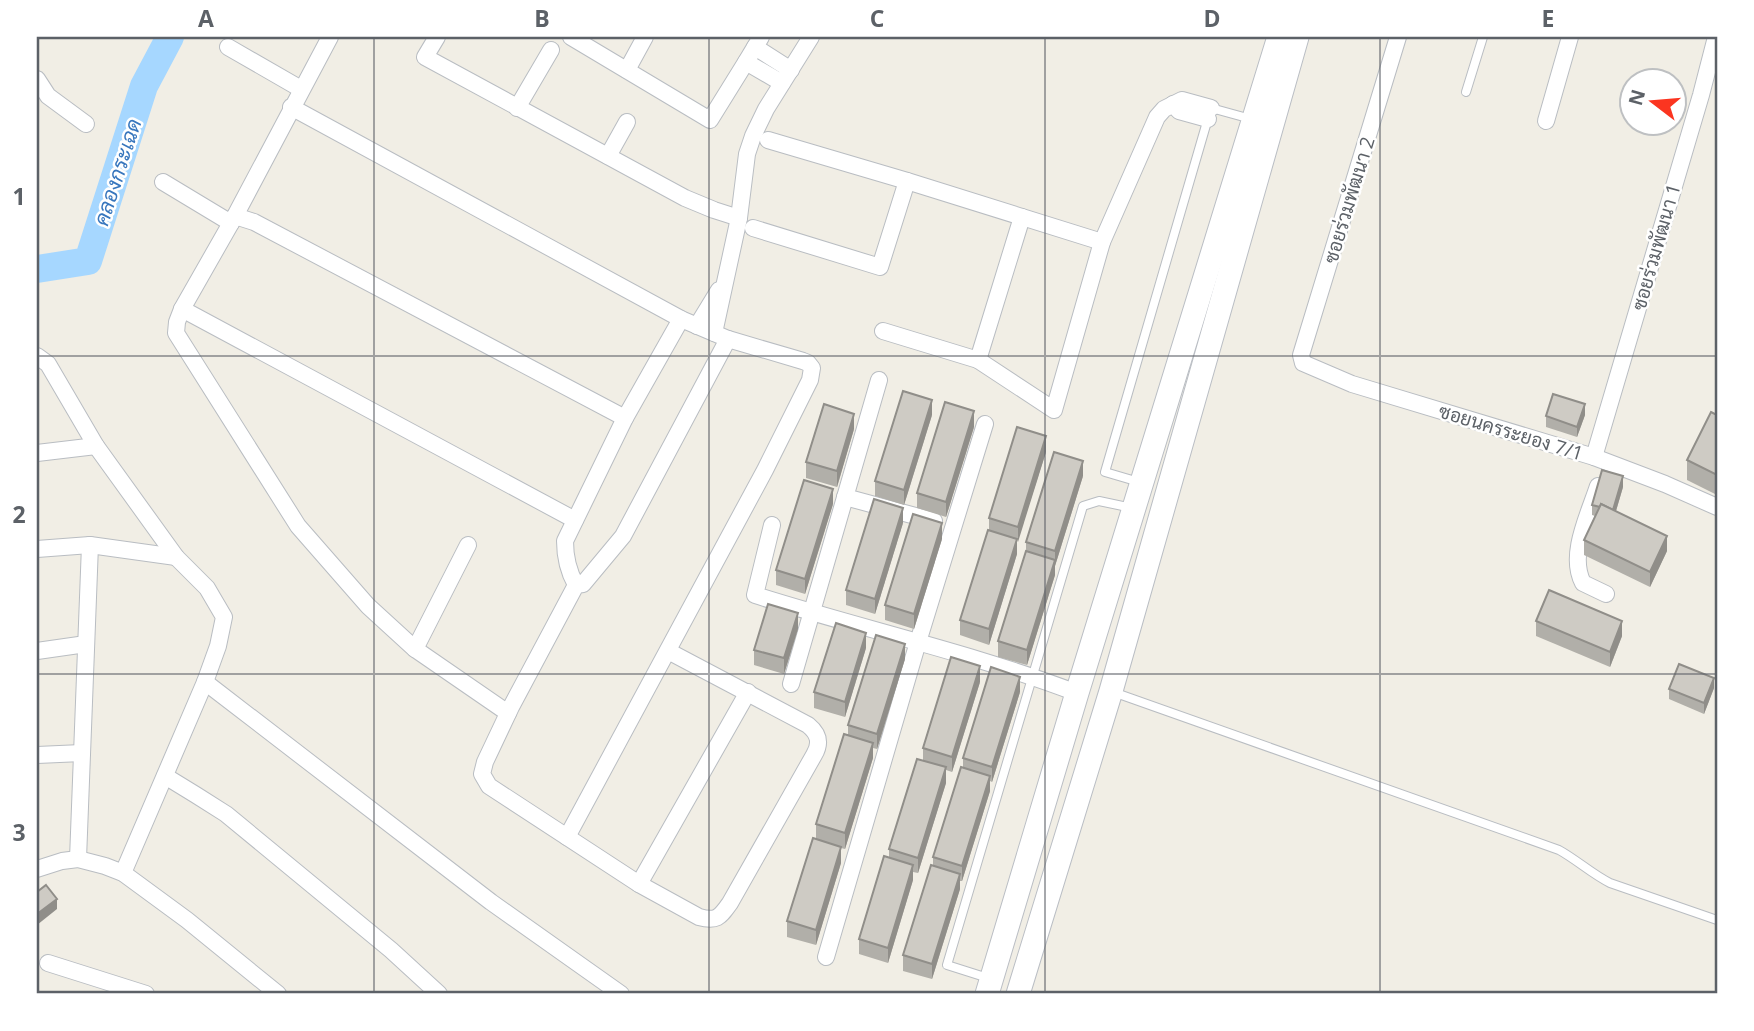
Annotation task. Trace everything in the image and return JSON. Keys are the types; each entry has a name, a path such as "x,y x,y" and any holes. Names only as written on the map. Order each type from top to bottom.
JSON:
{"street":[{"path":"330,37 182,310 176,333 298,526 368,606 415,649 508,713"},
{"path":"437,37 425,57 685,198 739,218"},
{"path":"571,37 710,120 758,42 786,76"},
{"path":"627,70 645,37"},
{"path":"576,585 583,584 623,536 721,336 726,279 739,218 747,154 766,108 811,37"},
{"path":"989,986 1279,37"},
{"path":"1018,994 1111,691 1297,37"},
{"name":"ซอยร่วมพัฒนา 2","path":"1303,363 1301,355 1398,37"},
{"path":"1546,121 1570,37"},
{"name":"ซอยร่วมพัฒนา 1","path":"1606,594 1583,583 1577,567 1580,542 1600,459 1716,37"},
{"path":"228,47 301,89"},
{"path":"517,108 551,50"},
{"path":"747,62 786,76"},
{"path":"37,79 43,94 86,124"},
{"path":"883,331 978,360 1054,410 1102,242 1157,117 1164,108 1173,104 1179,111 1210,114"},
{"path":"291,107 681,319 721,336 803,361 812,368 812,374 765,470 567,837"},
{"path":"608,156 627,122"},
{"path":"768,140 1102,242"},
{"path":"753,228 880,267 907,181"},
{"path":"163,182 233,219 254,222 625,418"},
{"path":"978,360 1023,217"},
{"path":"697,326 726,279"},
{"path":"182,310 575,520"},
{"path":"576,585 565,556 565,541 625,418 681,319"},
{"path":"37,356 48,364 96,446 176,557 207,588 224,617 218,646 205,682 124,873"},
{"name":"ซอยนครระยอง 7/1","path":"1303,363 1352,384 1600,459 1717,507"},
{"path":"791,684 878,380"},
{"path":"827,957 918,642 985,424"},
{"path":"37,453 96,446"},
{"path":"845,496 954,527"},
{"path":"772,524 755,595 1032,676 1077,693"},
{"path":"37,549 90,545 176,557"},
{"path":"78,859 90,545"},
{"path":"415,649 468,545"},
{"path":"576,585 508,713 482,774 489,786 639,884 699,917 710,920 717,918 730,903 817,750 818,738 813,729 668,651"},
{"path":"37,651 86,645"},
{"path":"205,682 491,902 621,994"},
{"path":"639,884 748,692"},
{"path":"37,755 82,753"},
{"path":"165,776 226,814 391,950 439,994"},
{"path":"37,869 78,859 124,873 278,994"},
{"path":"1026,862 1056,871"},
{"path":"48,963 146,994"}],"lane":[{"path":"1466,92 1483,37"},
{"path":"1142,483 1105,472 1210,114 1254,120"},
{"path":"989,986 947,965 1083,506 1099,501 1135,509"},
{"path":"1111,691 1559,850 1574,858 1596,877 1717,920"}],"building":[{"path":"903,391 932,400 904,490 875,481"},
{"path":"1553,394 1585,404 1577,427 1546,416"},
{"path":"945,402 974,411 946,502 917,493"},
{"path":"824,404 854,414 837,471 806,462"},
{"path":"1711,412 1717,415 1717,475 1687,460"},
{"path":"1017,427 1046,436 1018,527 989,518"},
{"path":"1054,452 1083,461 1055,551 1026,542"},
{"path":"1602,470 1623,476 1613,510 1601,504 1600,507 1592,505"},
{"path":"804,480 833,489 805,579 776,570"},
{"path":"874,499 903,508 875,599 846,590"},
{"path":"1601,504 1667,536 1650,572 1584,540"},
{"path":"913,514 942,523 914,614 885,605"},
{"path":"988,530 1017,539 989,629 960,620"},
{"path":"1026,551 1055,560 1027,650 998,641"},
{"path":"1549,590 1622,621 1610,652 1536,621"},
{"path":"768,604 798,613 784,658 754,650"},
{"path":"836,623 866,633 845,702 814,692"},
{"path":"876,635 905,644 877,734 848,725"},
{"path":"951,657 980,666 952,757 923,748"},
{"path":"1679,664 1714,678 1704,703 1669,689"},
{"path":"991,667 1020,677 992,767 963,758"},
{"path":"844,734 873,743 845,833 816,824"},
{"path":"917,759 946,767 918,858 889,849"},
{"path":"961,767 990,776 962,866 933,857"},
{"path":"813,838 841,847 816,930 787,921"},
{"path":"884,856 913,865 888,948 859,939"},
{"path":"931,865 960,874 932,964 903,955"},
{"path":"46,885 57,899 37,914 37,892"}],"waterway":[{"name":"คลองกระเฉด","path":"37,269 88,261 144,86 170,37"}]}
